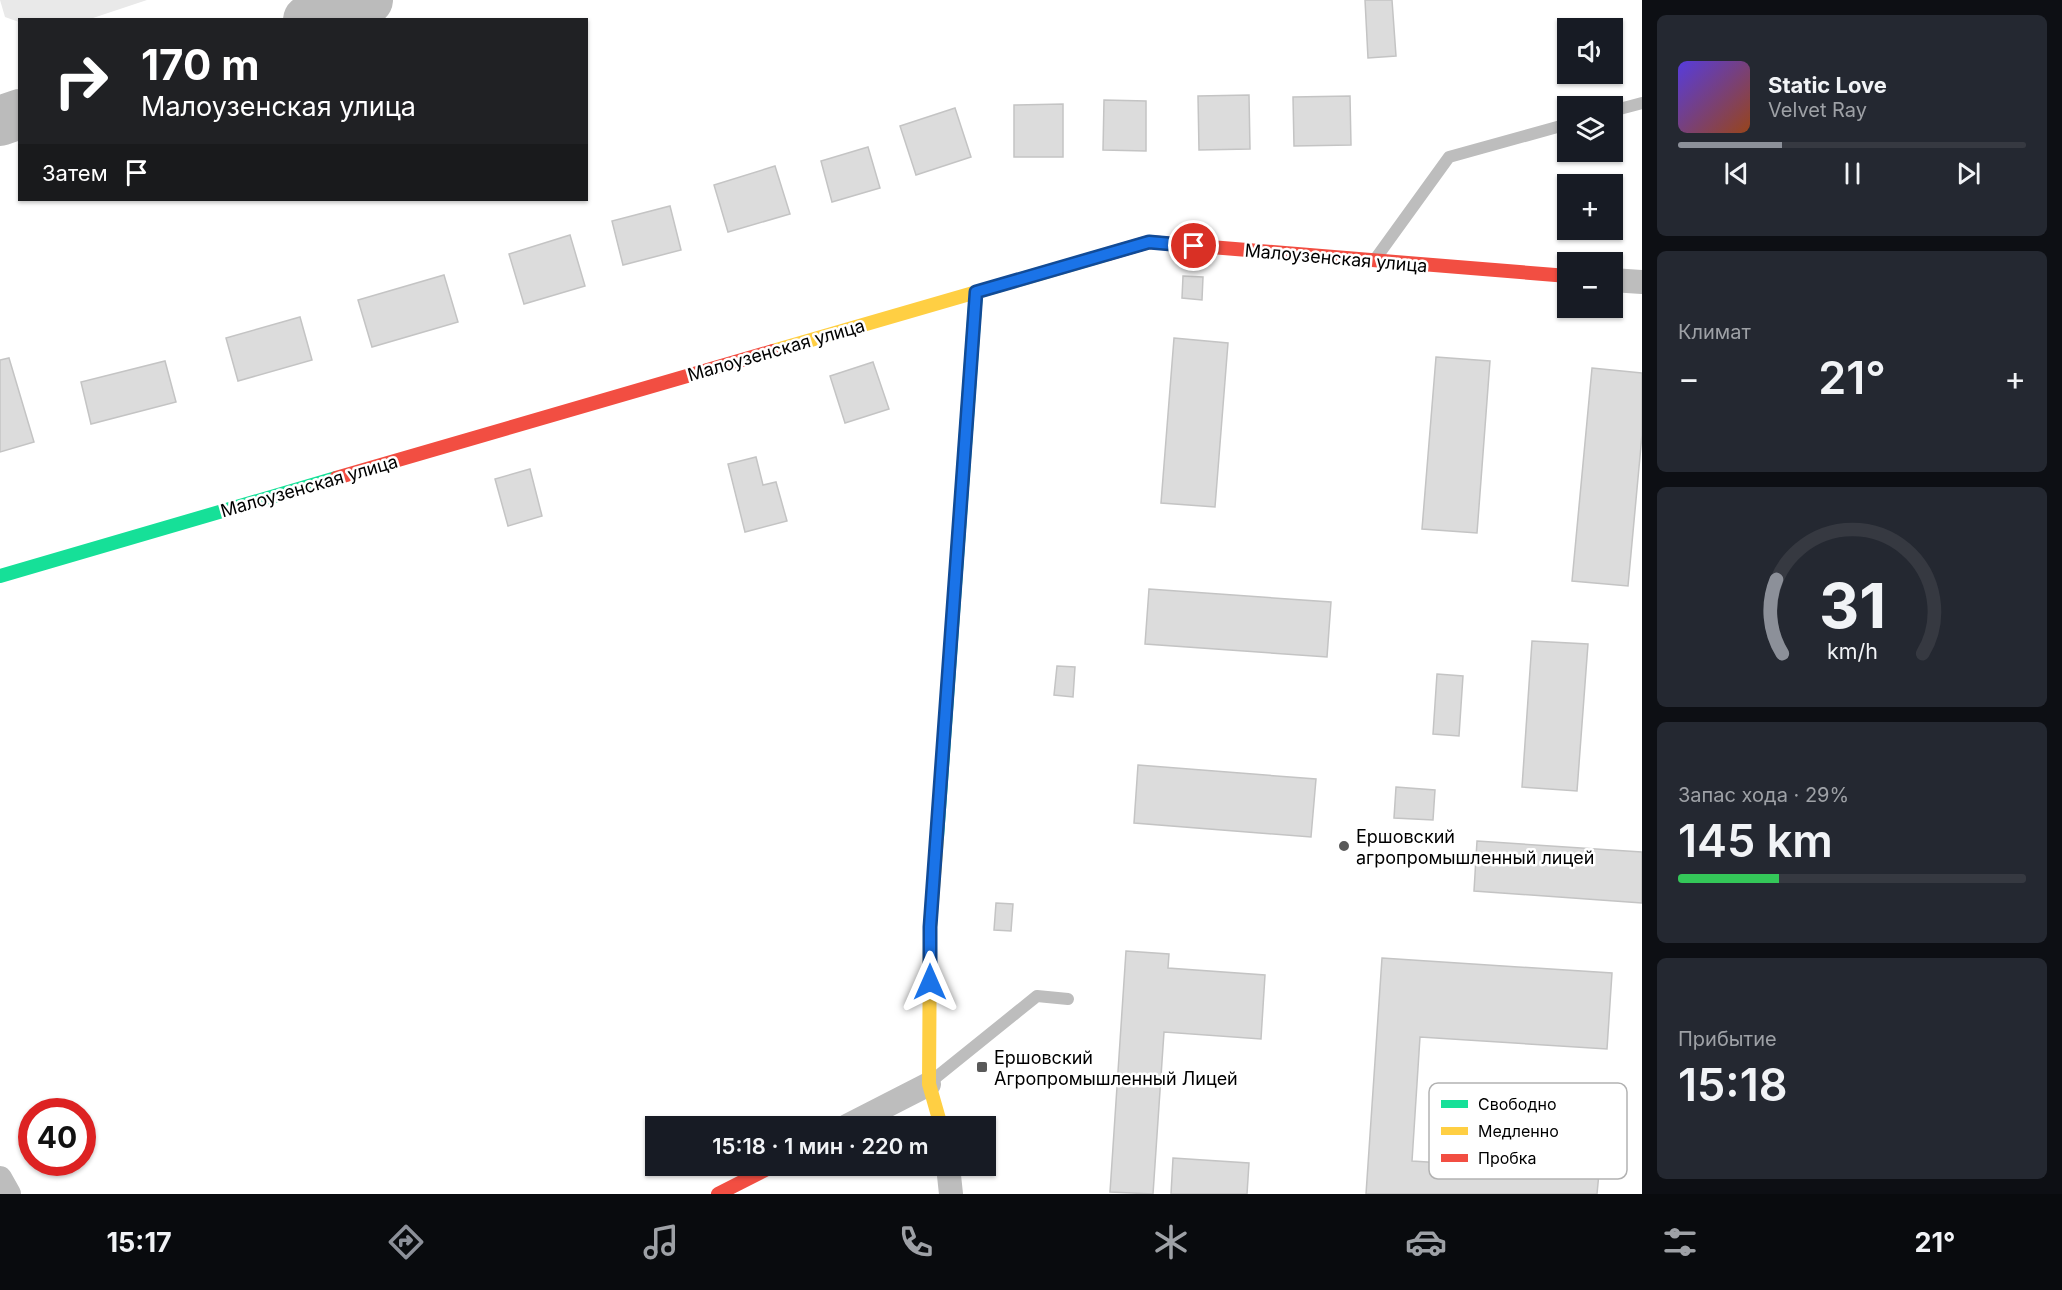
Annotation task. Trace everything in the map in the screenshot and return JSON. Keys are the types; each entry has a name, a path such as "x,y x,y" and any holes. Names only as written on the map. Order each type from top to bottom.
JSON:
{"street":[{"name":"Малоузенская улица","path":"0,576 1149,242 1557,275"},
{"path":"1623,280 1642,282"},
{"path":"938,1116 929,1084 930,927 976,292"},
{"path":"867,1116 929,1084"},
{"path":"718,1194 753,1176"},
{"path":"949,1176 951,1194"},
{"path":"0,1178 9,1194"}],"lane":[{"path":"1623,108 1642,103"},
{"path":"1374,261 1449,158 1557,127"},
{"path":"929,1084 1037,996 1068,999"}],"shaded area":[{"path":"0,0 147,0 93,18 18,18 18,22 5,17"}],"building":[{"path":"1365,0 1392,0 1396,56 1368,58"},
{"path":"1249,95 1250,149 1199,150 1198,96"},
{"path":"1350,96 1351,145 1294,146 1293,97"},
{"path":"1104,100 1146,101 1146,151 1103,150"},
{"path":"1063,104 1063,157 1014,157 1014,105"},
{"path":"955,108 971,157 916,175 900,126"},
{"path":"868,147 880,188 832,202 821,161"},
{"path":"775,166 790,214 728,232 714,185"},
{"path":"670,206 681,250 623,265 612,221"},
{"path":"570,235 585,286 524,304 509,254"},
{"path":"444,275 458,322 372,347 358,300"},
{"path":"1183,276 1203,277 1202,300 1182,298"},
{"path":"300,317 312,360 238,381 226,338"},
{"path":"1174,338 1228,343 1215,507 1161,503"},
{"path":"1436,357 1490,361 1477,533 1422,529"},
{"path":"9,358 34,442 0,452 0,360"},
{"path":"165,361 176,402 91,424 81,382"},
{"path":"873,362 889,409 845,423 830,376"},
{"path":"1592,368 1642,373 1642,435 1628,586 1572,581"},
{"path":"756,457 763,485 776,482 787,521 745,532 728,464"},
{"path":"530,469 542,516 508,526 495,479"},
{"path":"1149,589 1331,602 1327,657 1145,644"},
{"path":"1532,641 1588,644 1577,791 1522,787"},
{"path":"1057,666 1075,667 1073,697 1054,695"},
{"path":"1437,674 1463,676 1459,736 1433,734"},
{"path":"1138,765 1316,779 1311,837 1134,823"},
{"path":"1396,787 1435,790 1433,820 1394,818"},
{"path":"1477,841 1642,852 1642,903 1474,891"},
{"path":"996,903 1013,904 1011,931 994,930"},
{"path":"1126,951 1169,954 1168,968 1265,975 1261,1039 1164,1032 1153,1194 1110,1192"},
{"path":"1382,958 1612,973 1607,1049 1420,1037 1412,1161 1429,1162 1429,1179 1598,1179 1597,1194 1366,1194"},
{"path":"1173,1158 1249,1163 1247,1194 1171,1194"}],"waterway":[{"path":"314,18 368,0"},
{"path":"0,121 18,115"}],"traffic: fast":[{"path":"937,837 976,292"},
{"path":"0,576 336,478"}],"traffic: slow":[{"path":"773,351 1108,254"},
{"path":"937,837 930,927 929,1084 938,1116"}],"traffic: jam":[{"path":"1108,254 1149,242 1557,275"},
{"path":"336,478 773,351"},
{"path":"718,1194 753,1176"}],"place":[{"name":"Ершовский агропромышленный лицей","path":"1344,846"},
{"name":"Ершовский Агропромышленный Лицей","path":"982,1067"}],"route":[{"path":"930,982 930,927 976,292 1149,242 1194,246"}]}
